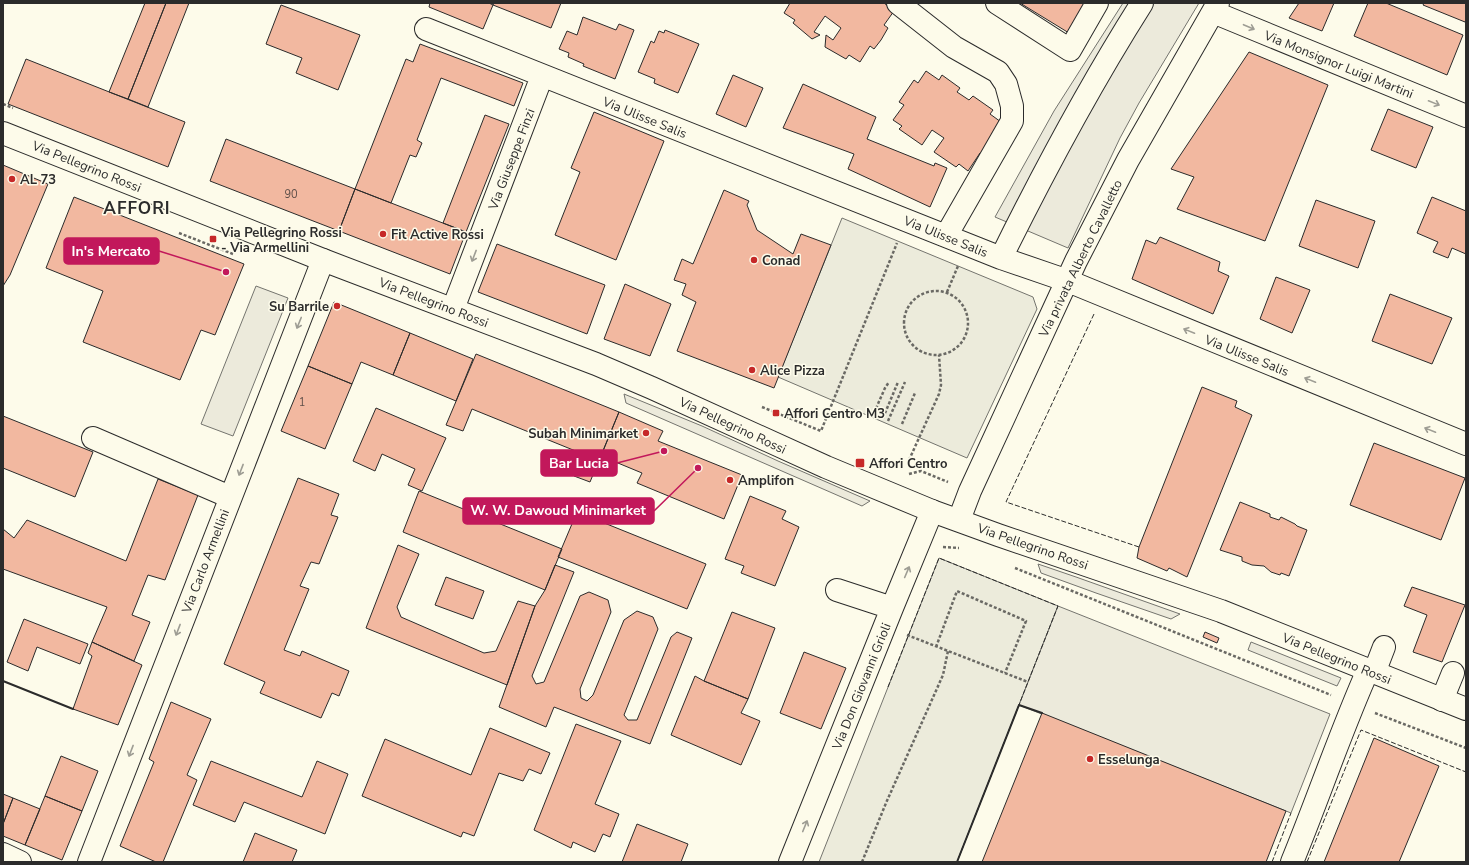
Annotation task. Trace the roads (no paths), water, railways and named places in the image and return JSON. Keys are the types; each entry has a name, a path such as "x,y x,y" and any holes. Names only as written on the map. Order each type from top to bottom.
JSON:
{"street":[{"path":"898,3 954,47 998,72 1006,84 1012,106 1012,121 946,236"},
{"path":"997,3 1070,50 1097,3"},
{"path":"1001,258 1030,198 1065,134 1142,3"},
{"name":"Via Monsignor Luigi Martini","path":"1215,7 1466,116"},
{"name":"Via privata Alberto Cavalletto","path":"959,520 970,491 1076,261 1128,160 1215,7"},
{"name":"Via Ulisse Salis","path":"426,29 1001,258 1068,281 1466,444"},
{"name":"Via Giuseppe Finzi","path":"453,309 542,76"},
{"name":"Via Pellegrino Rossi","path":"3,133 323,260 596,364 826,467 932,510 1220,611 1466,709"},
{"name":"Via Carlo Armellini","path":"89,862 323,260"},
{"path":"93,438 230,497"},
{"name":"Via Don Giovanni Grioli","path":"790,862 932,510"},
{"path":"837,590 892,608"},
{"path":"1292,862 1310,819 1353,704 1384,647"},
{"path":"1442,700 1453,674"},
{"path":"3,854 20,862"}],"place":[{"name":"AL 73","path":"12,179"},
{"name":"Fit Active Rossi","path":"383,234"},
{"name":"Via Pellegrino Rossi - Via Armellini","path":"213,239"},
{"name":"Conad","path":"754,260"},
{"name":"In's Mercato","path":"226,272"},
{"name":"Su Barrile","path":"337,306"},
{"name":"Alice Pizza","path":"752,370"},
{"name":"Affori Centro M3","path":"776,413"},
{"name":"Subah Minimarket","path":"646,433"},
{"name":"Bar Lucia","path":"664,451"},
{"name":"Affori Centro","path":"860,463"},
{"name":"W. W. Dawoud Minimarket","path":"698,468"},
{"name":"Amplifon","path":"730,480"},
{"name":"Esselunga","path":"1090,759"}],"district":[{"name":"AFFORI","path":"137,208"}]}
